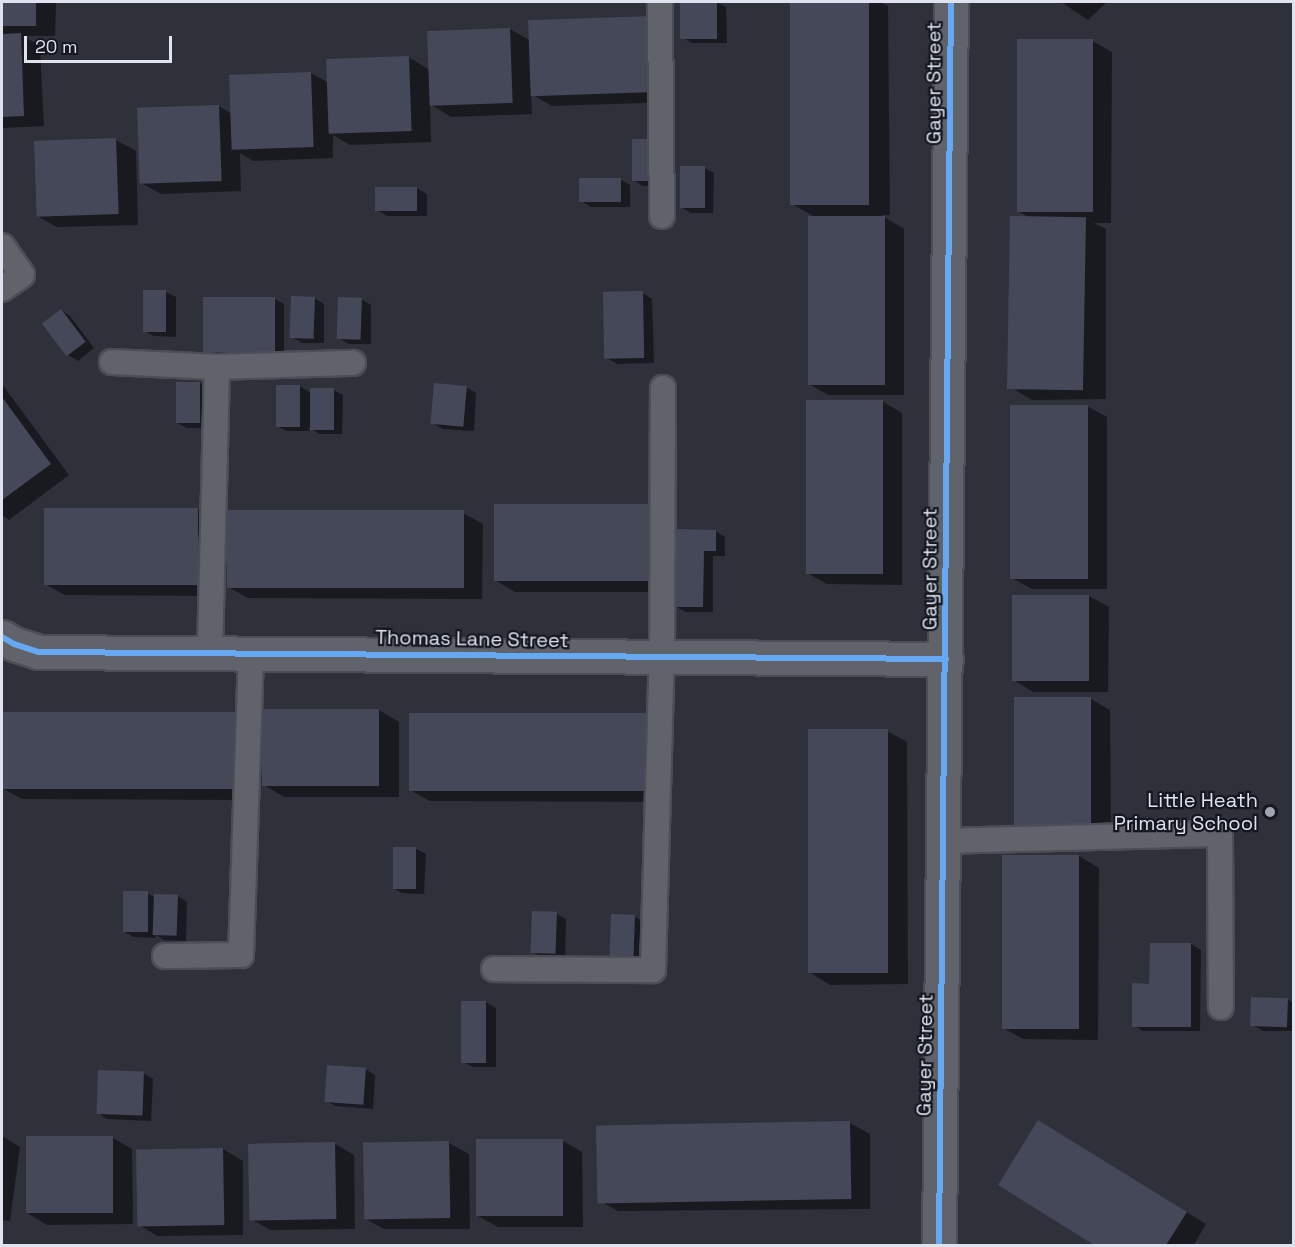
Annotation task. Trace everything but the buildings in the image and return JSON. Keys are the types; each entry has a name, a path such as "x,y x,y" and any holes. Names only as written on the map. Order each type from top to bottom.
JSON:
{"street":[{"name":"Gayer Street","path":"939,1245 951,2"},
{"name":"Thomas Lane Street","path":"2,637 14,644 39,652 946,659"}],"lane":[{"path":"660,2 662,216"},
{"path":"2,246 22,275 2,289"},
{"path":"112,362 217,367 353,363"},
{"path":"210,653 217,367"},
{"path":"494,969 653,970 662,657 663,388"},
{"path":"165,956 242,955 251,653"},
{"path":"944,841 1220,834 1221,1007"}],"cycle path":[{"path":"939,1246 951,2"},
{"path":"2,637 14,644 39,652 946,659"}],"place":[{"name":"Little Heath Primary School","path":"1270,812"}]}
